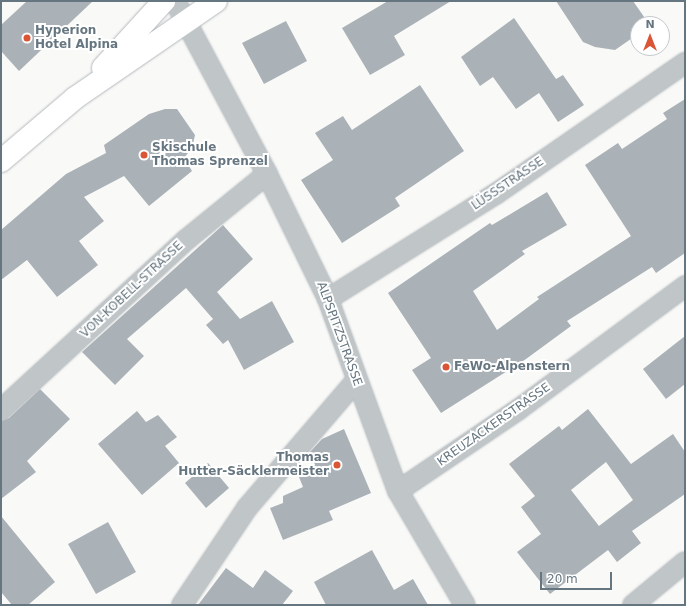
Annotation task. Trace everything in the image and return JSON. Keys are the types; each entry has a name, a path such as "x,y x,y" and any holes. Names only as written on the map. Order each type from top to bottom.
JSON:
{"main road":[{"path":"75,98 164,1"},
{"path":"1,161 75,98 216,1"}],"street":[{"name":"ALPSPITZSTRASSE","path":"175,1 267,174 328,299 356,382 398,491 465,605"},
{"name":"LÜSSSTRASSE","path":"328,299 497,193 685,63"},
{"name":"VON-KOBELL-STRASSE","path":"1,410 186,240 267,174"},
{"name":"KREUZACKERSTRASSE","path":"398,491 519,409 685,286"},
{"path":"182,605 247,508 356,382"},
{"path":"633,605 685,562"}],"building":[{"name":"Hyperion Hotel Alpina","path":"27,1 93,1 19,71 1,51 1,25"},
{"path":"388,1 451,1 394,36 405,55 370,75 342,28"},
{"path":"556,1 633,1 643,16 630,16 630,40 615,50 595,47 583,42"},
{"path":"514,18 556,79 563,75 584,105 558,122 539,93 516,109 493,77 480,86 461,57"},
{"path":"286,21 307,61 264,84 242,43"},
{"path":"420,85 464,151 395,198 400,206 342,243 301,180 333,160 315,133 343,116 352,130"},
{"path":"685,99 685,253 656,273 652,267 567,321 571,326 526,359 441,413 412,370 431,358 388,293 490,223 492,225 547,192 567,225 522,251 525,254 473,291 497,330 539,299 537,297 631,236 585,165 618,143 622,149 667,119 663,113"},
{"path":"165,109 177,109 195,135 192,148 184,158 192,171 149,206 124,176 84,197 104,221 79,241 98,265 57,297 27,260 1,280 1,230 66,174 106,153 104,145 149,114"},
{"path":"223,225 253,259 217,292 240,319 272,301 294,342 244,370 228,340 223,344 206,325 213,319 186,288 127,339 144,356 115,385 82,352"},
{"path":"685,336 685,384 666,399 643,369"},
{"path":"40,389 70,419 27,461 36,472 1,499 1,421 9,418"},
{"path":"588,409 631,464 673,434 685,452 685,494 632,531 641,543 617,562 608,550 550,594 517,552 541,534 521,507 535,496 509,464 559,426 562,430","holes":["606,462 633,500 599,526 571,490"]},
{"path":"137,411 146,422 158,415 177,437 165,446 179,463 142,495 98,444"},
{"path":"344,429 371,493 329,511 333,520 283,540 270,508 283,503 283,496 303,487 297,472 315,465 310,452 322,439"},
{"path":"208,463 229,488 206,508 185,483"},
{"path":"1,516 55,582 28,605 12,605 1,592"},
{"path":"108,522 136,572 96,594 68,544"},
{"path":"372,550 394,590 413,579 428,605 326,605 314,582"},
{"path":"226,568 253,588 265,570 293,591 282,605 198,605"}],"place":[{"name":"Hyperion Hotel Alpina","path":"27,38"},
{"name":"Skischule Thomas Sprenzel","path":"144,155"},
{"name":"FeWo-Alpenstern","path":"446,367"},
{"name":"Thomas Hutter-Säcklermeister","path":"337,465"}]}
